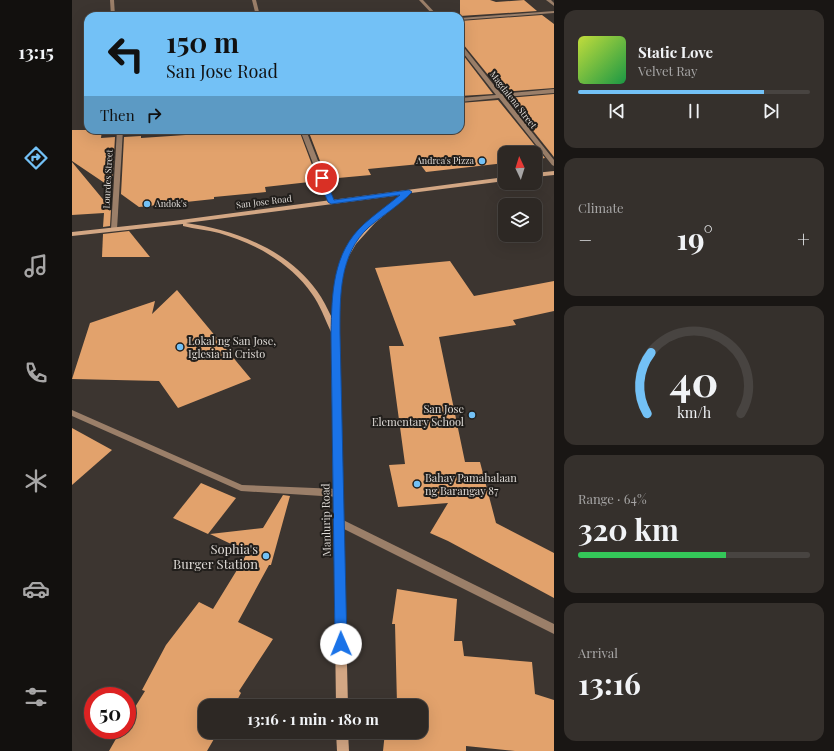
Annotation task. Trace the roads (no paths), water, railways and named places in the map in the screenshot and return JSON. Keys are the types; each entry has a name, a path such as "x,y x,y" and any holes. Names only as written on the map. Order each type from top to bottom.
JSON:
{"main road":[{"path":"542,175 554,173"},
{"name":"San Jose Road","path":"72,234 173,223 498,180"},
{"name":"Manlurip Road","path":"342,699 335,333 337,287 342,262 354,240 366,226 409,192"},
{"name":"Manlurip Road","path":"173,223 203,227 230,234 272,253 299,274 314,291 335,333"},
{"path":"342,739 343,751"}],"street":[{"path":"112,0 113,12"},
{"path":"254,0 257,12"},
{"path":"421,0 432,12"},
{"path":"548,0 554,5"},
{"path":"464,19 554,12"},
{"name":"Magdalena Street","path":"464,51 554,164"},
{"path":"464,100 554,91"},
{"name":"Lourdes Street","path":"114,229 120,134"},
{"path":"305,134 331,202"},
{"path":"72,413 241,488 338,494"},
{"path":"339,522 554,629"}],"place":[{"name":"Andrea's Pizza","path":"482,161"},
{"name":"Andok's","path":"147,204"},
{"name":"Lokal ng San Jose, Iglesia ni Cristo","path":"180,347"},
{"name":"San Jose Elementary School","path":"472,415"},
{"name":"Bahay Pamahalaan ng Barangay 87","path":"417,484"},
{"name":"Sophia's Burger Station","path":"266,556"}]}
